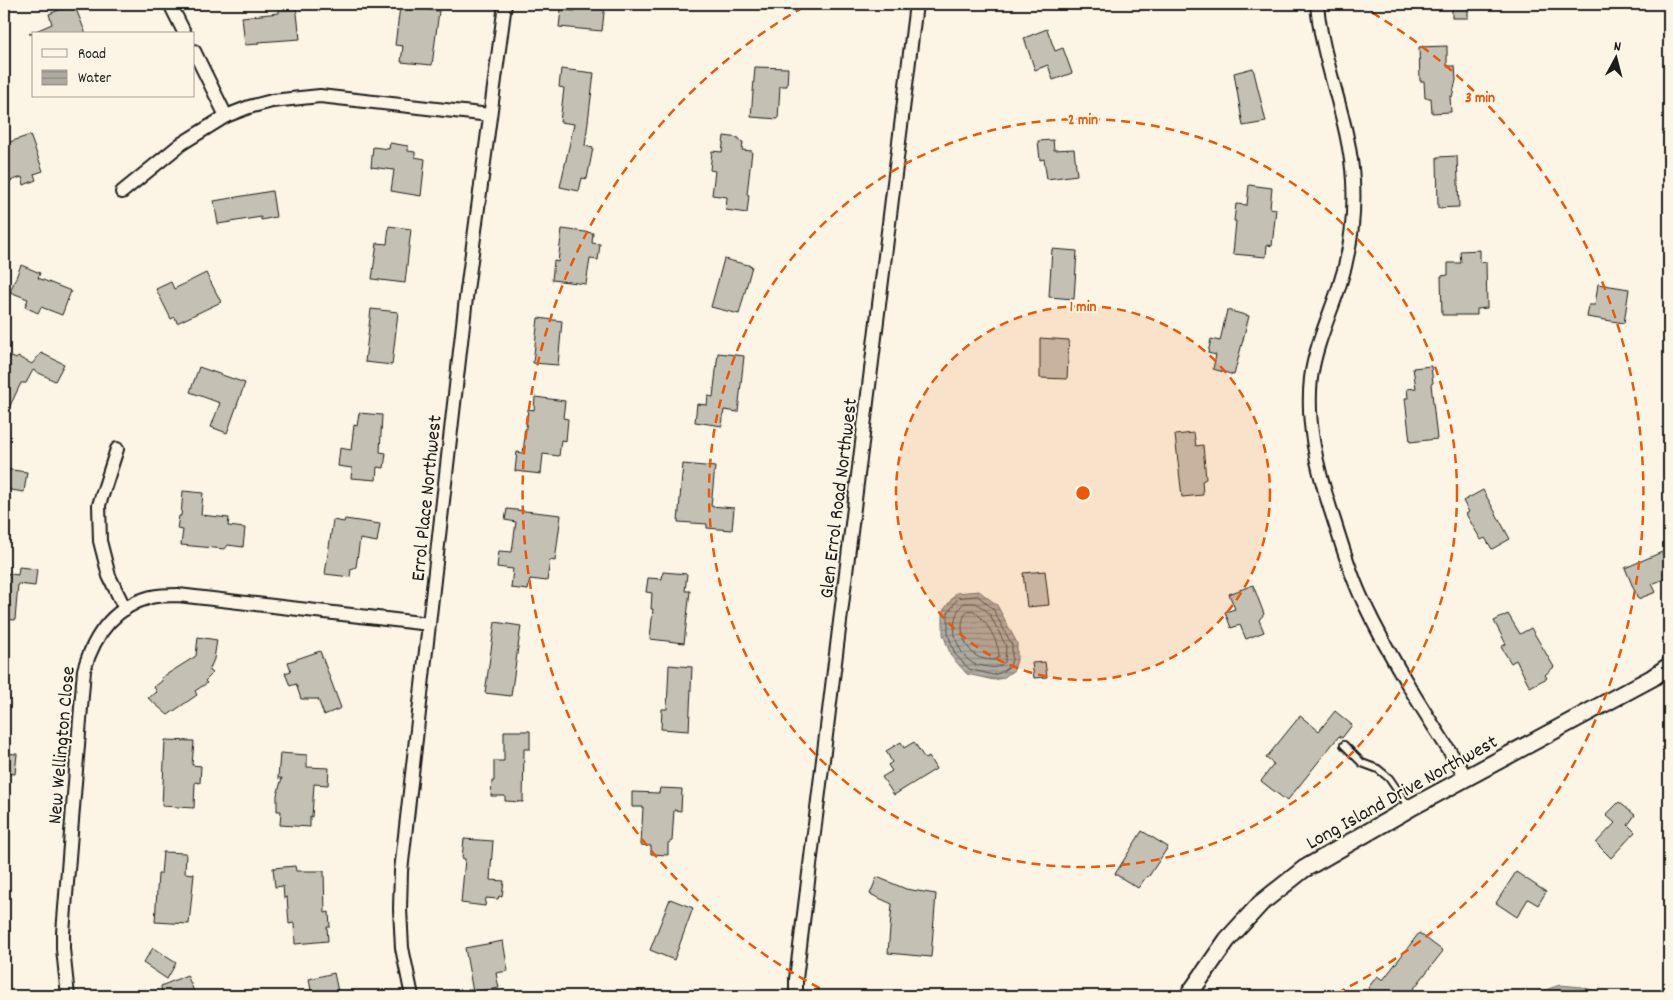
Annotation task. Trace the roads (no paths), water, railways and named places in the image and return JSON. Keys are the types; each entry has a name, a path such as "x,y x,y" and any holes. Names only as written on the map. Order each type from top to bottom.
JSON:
{"street":[{"path":"170,4 184,32"},
{"name":"Errol Place Northwest","path":"412,996 402,948 401,871 466,298 505,4"},
{"name":"Glen Errol Road Northwest","path":"796,996 916,4"},
{"path":"1317,4 1326,58 1348,137 1353,182 1352,221 1347,256 1311,376 1309,407 1313,447 1321,481 1345,555 1363,601 1414,695 1468,778"},
{"path":"195,53 226,116"},
{"path":"122,192 182,144 226,116 272,101 320,96 490,115"},
{"path":"117,449 99,505 100,541 109,576 125,609"},
{"name":"New Wellington Close","path":"68,996 62,933 84,670 89,651 98,634 111,620 125,609 151,597 178,594 429,624"},
{"name":"Long Island Drive Northwest","path":"1188,996 1227,940 1261,903 1304,869 1410,808 1652,678 1669,666"}],"lane":[{"path":"1344,745 1362,763 1378,769 1389,778 1410,808"}],"water":[{"path":"979,591 997,605 1017,643 1017,660 1014,670 1003,678 994,680 967,674 951,656 943,634 943,611 956,593"},
{"path":"1560,985 1582,987 1609,996 1535,996 1542,991"}]}
